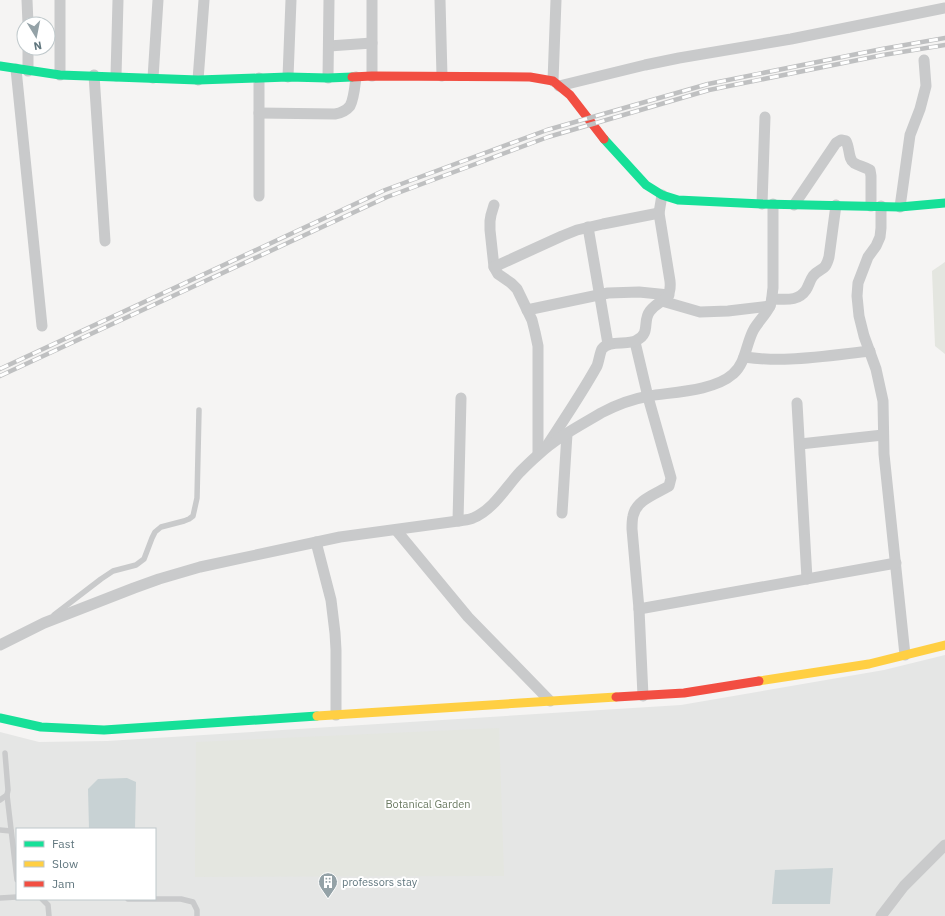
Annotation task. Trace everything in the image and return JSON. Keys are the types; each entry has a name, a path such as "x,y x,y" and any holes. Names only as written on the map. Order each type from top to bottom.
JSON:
{"main road":[{"path":"0,66 60,75 94,75 198,80 372,76 530,77 556,83 570,95 603,138 646,185 662,195 678,200 794,205 900,207 945,203"},
{"path":"0,718 41,727 104,730 684,693 869,664 945,645"}],"street":[{"path":"27,0 28,16"},
{"path":"60,0 60,75"},
{"path":"116,76 118,0"},
{"path":"153,78 158,0"},
{"path":"198,80 204,0"},
{"path":"288,77 291,0"},
{"path":"328,78 329,0"},
{"path":"372,0 372,76"},
{"path":"440,0 442,76"},
{"path":"556,0 556,83 637,66 790,39 945,8"},
{"path":"329,46 372,43"},
{"path":"28,56 28,70"},
{"path":"900,207 910,135 920,109 926,86 924,60"},
{"path":"16,68 42,326"},
{"path":"94,75 105,241"},
{"path":"259,113 335,114 344,112 349,107 352,99 356,77"},
{"path":"259,78 259,196"},
{"path":"0,645 44,623 159,579 200,567 340,537 458,522 473,518 484,511 505,491 520,472 542,451 567,434 616,405 648,396 709,387 733,375 739,368 754,329 771,303 773,288 765,117"},
{"path":"794,205 836,143 841,140 846,141 851,160 854,163 870,170 871,182 881,228 880,237 876,246 868,256 858,283 857,296 859,316 864,336 876,369 883,401 884,454 905,655"},
{"path":"542,451 598,364 602,349 608,344 635,342 641,338 645,333 649,312 666,298 671,288 660,213 662,195"},
{"path":"494,205 490,215 494,267 498,274 517,289 536,332 538,346 542,451"},
{"path":"527,310 599,294 625,292 639,292 666,298 700,312 728,311 798,298 803,294 814,275 822,270 826,265 829,257 836,206"},
{"path":"494,267 562,236 588,227 660,213"},
{"path":"588,227 608,344"},
{"path":"635,342 648,396 671,478 669,486 642,502 636,508 633,517 632,529 639,609 643,696"},
{"path":"744,357 766,359 812,358 870,351"},
{"path":"458,522 461,398"},
{"path":"797,403 807,579"},
{"path":"562,513 567,434"},
{"path":"800,444 883,435"},
{"path":"396,530 468,617 550,701"},
{"path":"316,542 331,600 335,633 336,715"},
{"path":"639,609 896,563"},
{"path":"881,916 904,886 945,845"}],"lane":[{"path":"44,623 113,571 136,565 144,559 155,532 161,527 184,521 193,516 197,498 199,410"},
{"path":"4,754 16,872"},
{"path":"0,800 7,795"},
{"path":"0,830 11,831"},
{"path":"0,898 16,897"},
{"path":"156,899 181,899 193,902 197,910 197,916"},
{"path":"43,900 48,905 49,916"}],"shaded area":[{"path":"945,655 945,916 0,916 0,732 39,742 107,741 681,705 884,670"},
{"path":"127,778 136,782 135,828 89,828 88,789 98,779"},
{"path":"833,868 830,904 772,904 775,870"}],"green space":[{"path":"945,262 945,354 935,346 932,271"},
{"name":"Botanical Garden","path":"499,728 504,876 195,877 196,742"}],"railway":[{"path":"0,369 385,190 547,130 708,84 882,49 945,38"},
{"path":"0,376 387,197 548,137 709,90 883,55 945,45"}],"traffic: fast":[{"path":"0,66 60,75 198,80 288,77 352,77"},
{"path":"604,139 646,185 662,195 678,200 762,204 900,207 945,203"},
{"path":"0,718 41,727 104,730 317,716"}],"traffic: slow":[{"path":"759,681 869,664 945,645"},
{"path":"317,716 616,697"}],"traffic: jam":[{"path":"352,77 530,77 553,81 570,95 604,139"},
{"path":"616,697 684,693 759,681"}],"place":[{"name":"professors stay","path":"328,899"}]}
